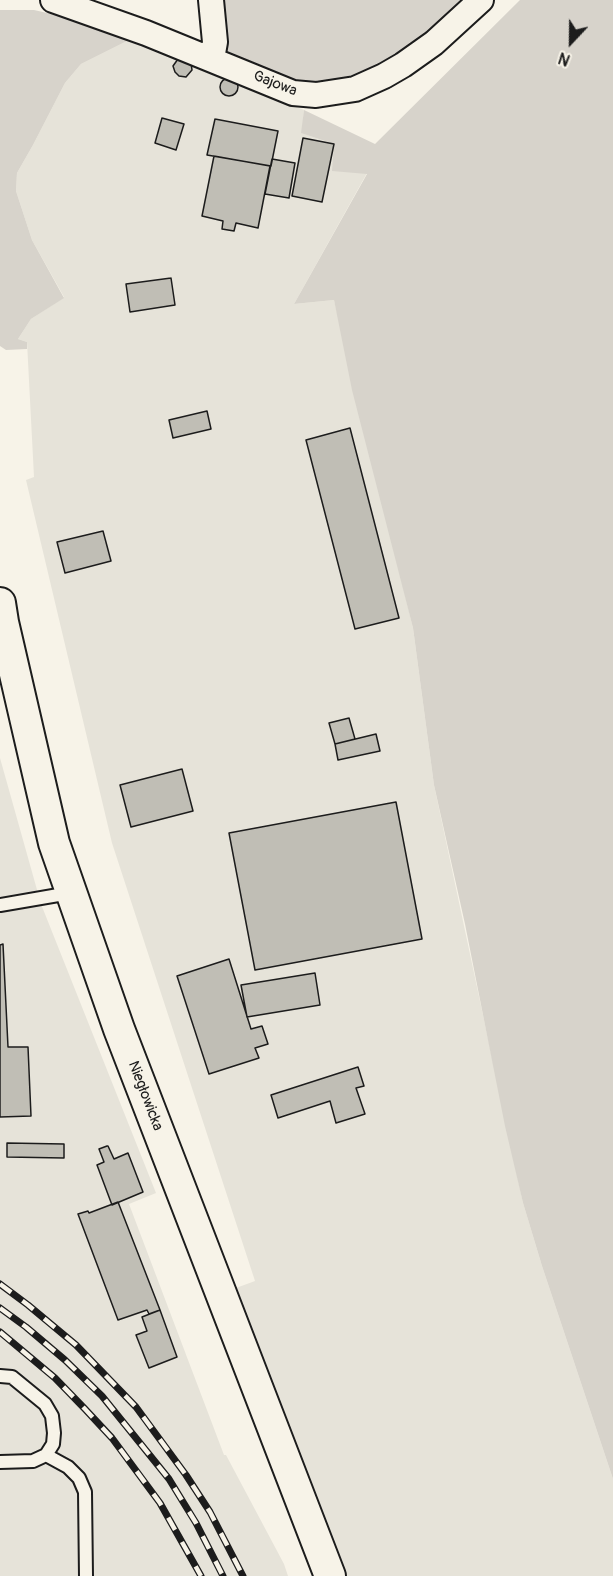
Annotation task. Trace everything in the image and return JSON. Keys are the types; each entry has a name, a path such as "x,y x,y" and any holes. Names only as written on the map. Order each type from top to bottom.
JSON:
{"street":[{"name":"Gajowa","path":"53,0 146,33 293,93 316,95 343,92 367,84 404,65 434,43 481,0"},
{"path":"211,0 215,42 212,59"},
{"name":"Niegłowicka","path":"0,603 54,843 119,1029 330,1576"}],"lane":[{"path":"0,905 71,893"},
{"path":"0,1376 12,1377 45,1404 52,1416 54,1433 53,1444 46,1455 33,1461 0,1462"},
{"path":"46,1455 68,1467 79,1479 85,1492 86,1576"}],"shaded area":[{"path":"218,0 466,0 425,36 399,54 342,80 316,83 293,80 222,53"},
{"path":"520,0 613,0 613,1479 523,1203 434,785 413,628 352,390 334,300 294,304 367,174 332,171 334,144 301,133 304,110 375,144"},
{"path":"0,10 34,10 69,18 129,40 81,64 65,83 17,173 16,191 32,240 64,298 31,319 18,339 27,342 27,349 6,350 0,346"},
{"path":"129,40 304,110 302,133 334,144 367,173 294,304 334,300 413,628 434,785 523,1203 613,1479 613,1576 345,1576 236,1288 255,1281 112,843 26,480 34,477 27,342 18,339 31,319 64,297 32,240 16,191 17,173 65,83 81,64"},
{"path":"0,758 41,904 156,1193 129,1204 224,1455 284,1564 288,1576 0,1576"}],"building":[{"path":"178,59 191,63 192,70 186,77 179,76 175,72 173,66"},
{"path":"225,78 233,78 238,83 236,94 225,96 220,91 220,83"},
{"path":"162,118 184,124 176,150 155,143"},
{"path":"215,119 278,131 271,166 207,155"},
{"path":"303,138 334,144 322,202 292,196"},
{"path":"214,156 270,166 258,228 236,223 234,231 222,229 223,221 202,216"},
{"path":"272,159 295,163 289,198 265,194"},
{"path":"171,278 175,305 130,312 126,284"},
{"path":"207,411 211,429 173,438 169,420"},
{"path":"350,428 399,618 355,629 306,440"},
{"path":"103,531 111,561 65,573 57,542"},
{"path":"349,718 355,739 335,744 329,723"},
{"path":"376,734 380,751 338,760 335,744"},
{"path":"182,769 193,811 131,827 120,785"},
{"path":"396,802 422,939 255,970 229,833"},
{"path":"3,944 8,1047 28,1047 31,1116 0,1117 0,945"},
{"path":"229,959 251,1029 262,1026 268,1044 255,1048 259,1058 209,1074 177,976"},
{"path":"315,973 320,1005 247,1017 241,985"},
{"path":"358,1067 364,1086 356,1088 365,1114 336,1123 330,1101 278,1118 271,1095"},
{"path":"7,1143 64,1144 64,1158 7,1157"},
{"path":"108,1146 114,1159 128,1153 143,1192 112,1205 97,1165 104,1162 99,1149"},
{"path":"118,1202 160,1310 149,1314 147,1310 118,1320 78,1214 88,1211 89,1213"},
{"path":"160,1310 177,1357 149,1368 136,1335 147,1331 142,1317"}],"railway":[{"path":"0,1284 76,1345 136,1407 210,1512 243,1576"},
{"path":"0,1308 65,1360 102,1396 169,1479 196,1523 223,1576"},
{"path":"0,1332 55,1378 112,1438 160,1503 201,1576"}]}
